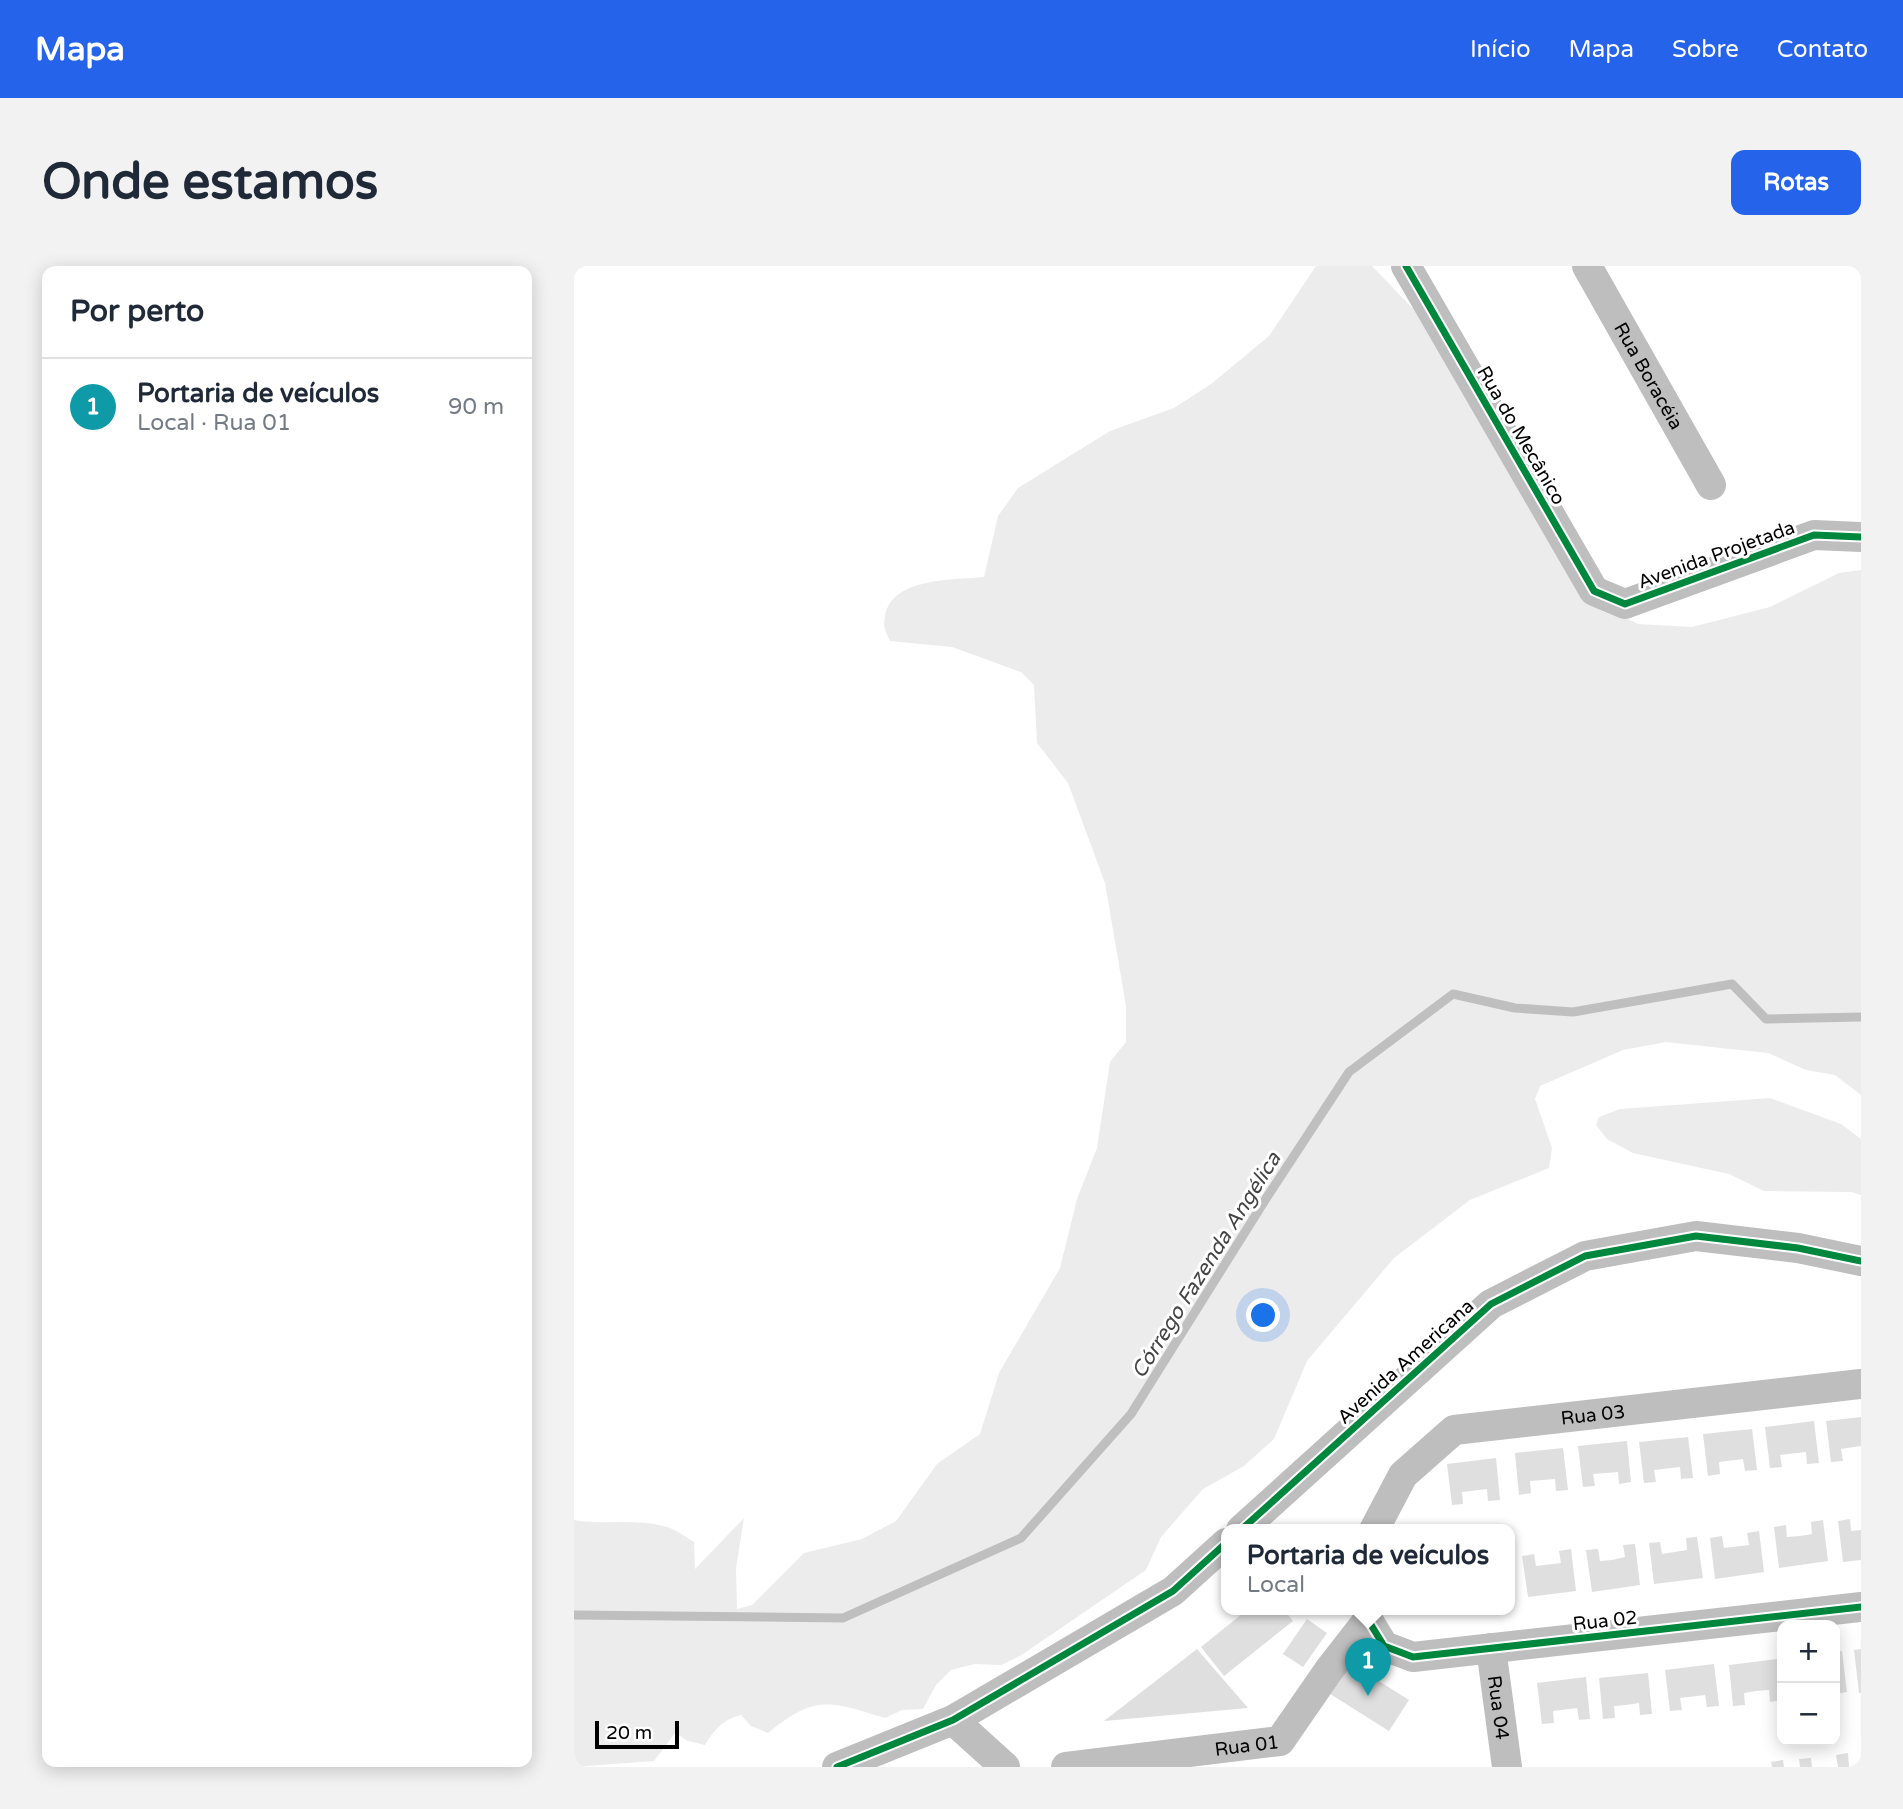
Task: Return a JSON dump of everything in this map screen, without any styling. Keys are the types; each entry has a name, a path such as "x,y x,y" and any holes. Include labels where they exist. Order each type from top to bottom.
{"street":[{"name":"Rua do Mecânico","path":"1406,266 1594,591 1625,604"},
{"name":"Rua Boracéia","path":"1587,266 1711,485"},
{"name":"Avenida Projetada","path":"1625,604 1814,535 1861,537"},
{"name":"Avenida Americana","path":"1248,1524 1491,1304 1585,1256 1696,1236 1798,1248 1861,1261"},
{"name":"Rua 03","path":"1377,1524 1404,1475 1454,1430 1861,1384"},
{"path":"837,1767 953,1720 1173,1591 1221,1548"},
{"name":"Rua 02","path":"1367,1615 1384,1646 1413,1657 1861,1607"},
{"name":"Rua 01","path":"1066,1767 1280,1741 1367,1615"},
{"name":"Rua 04","path":"1491,1648 1507,1767"},
{"path":"953,1720 1005,1767"}],"shaded area":[{"path":"1316,266 1372,266 1466,364 1597,603 1638,624 1692,627 1770,607 1839,573 1861,570 1861,1095 1835,1075 1806,1070 1768,1053 1666,1042 1623,1050 1540,1086 1535,1099 1552,1148 1549,1168 1470,1200 1394,1258 1307,1361 1274,1439 1244,1466 1203,1489 1161,1537 1146,1570 1020,1656 1001,1665 975,1664 951,1670 936,1685 923,1709 902,1710 885,1718 836,1705 811,1707 784,1720 768,1733 751,1726 741,1715 720,1726 705,1745 688,1741 675,1733 654,1761 574,1767 574,1520 646,1523 670,1528 694,1542 695,1569 744,1518 736,1568 737,1609 752,1605 804,1553 862,1539 896,1521 937,1464 980,1434 999,1373 1060,1268 1077,1199 1097,1148 1110,1062 1126,1042 1126,1006 1105,883 1068,783 1037,743 1034,685 1021,672 952,647 890,641 884,623 890,603 911,587 941,580 984,577 998,516 1018,488 1110,431 1174,408 1211,384 1269,336"},
{"path":"1770,1098 1841,1124 1861,1139 1861,1195 1851,1192 1764,1191 1729,1174 1633,1153 1607,1139 1596,1125 1599,1117 1620,1109"}],"building":[{"path":"1861,1417 1861,1446 1841,1449 1843,1461 1831,1462 1826,1421"},
{"path":"1814,1421 1819,1463 1807,1464 1806,1452 1780,1455 1782,1467 1770,1468 1765,1427"},
{"path":"1752,1429 1757,1470 1745,1471 1743,1459 1719,1462 1720,1474 1708,1476 1703,1434"},
{"path":"1688,1437 1693,1478 1681,1479 1680,1467 1654,1470 1656,1482 1644,1483 1639,1442"},
{"path":"1627,1441 1631,1482 1619,1484 1618,1472 1593,1474 1595,1486 1583,1487 1578,1446"},
{"path":"1563,1448 1568,1490 1556,1491 1555,1479 1530,1481 1531,1493 1519,1495 1515,1453"},
{"path":"1496,1458 1500,1500 1488,1501 1487,1489 1462,1492 1463,1504 1452,1505 1447,1464"},
{"path":"1850,1519 1851,1531 1861,1530 1861,1560 1843,1562 1838,1521"},
{"path":"1823,1520 1828,1561 1779,1568 1774,1527 1786,1525 1787,1537 1800,1536 1812,1534 1811,1522"},
{"path":"1759,1531 1764,1572 1715,1579 1710,1538 1722,1536 1724,1548 1749,1545 1747,1533"},
{"path":"1697,1537 1703,1578 1654,1584 1649,1543 1660,1542 1662,1554 1687,1550 1686,1538"},
{"path":"1635,1544 1640,1585 1592,1592 1586,1550 1598,1549 1600,1561 1612,1560 1625,1557 1623,1545"},
{"path":"1571,1549 1576,1591 1528,1597 1522,1556 1534,1554 1536,1566 1561,1563 1559,1551"},
{"path":"1241,1615 1288,1615 1293,1621 1224,1676 1201,1647"},
{"path":"1307,1619 1327,1633 1303,1667 1283,1654"},
{"path":"1197,1649 1248,1708 1104,1721"},
{"path":"1861,1649 1861,1693 1859,1693 1854,1650"},
{"path":"1840,1651 1847,1692 1840,1693 1840,1683"},
{"path":"1777,1659 1777,1701 1770,1702 1769,1690 1756,1691 1744,1693 1745,1705 1733,1706 1729,1665"},
{"path":"1347,1661 1409,1700 1389,1731 1327,1692"},
{"path":"1714,1664 1719,1706 1707,1707 1705,1695 1680,1698 1682,1710 1670,1711 1665,1670"},
{"path":"1648,1673 1652,1714 1640,1715 1639,1703 1614,1706 1615,1718 1603,1719 1599,1678"},
{"path":"1586,1677 1590,1719 1579,1720 1577,1708 1553,1711 1554,1723 1542,1724 1537,1683"},
{"path":"1848,1753 1849,1767 1838,1767 1836,1755"},
{"path":"1811,1758 1812,1767 1800,1767 1799,1759"},
{"path":"1783,1760 1784,1767 1772,1767 1771,1762"}],"waterway":[{"name":"Córrego Fazenda Angélica","path":"574,1615 843,1618 1021,1538 1131,1414 1349,1072 1453,994 1515,1008 1573,1012 1732,984 1766,1019 1861,1017"}],"cycle path":[{"path":"1406,266 1594,591 1625,604 1814,535 1861,537"},
{"path":"1248,1524 1491,1304 1585,1256 1696,1236 1798,1248 1861,1261"},
{"path":"837,1767 953,1720 1173,1591 1221,1548"},
{"path":"1368,1615 1384,1646 1413,1657 1861,1607"}],"place":[{"name":"Portaria de veículos","path":"1368,1696"}]}
